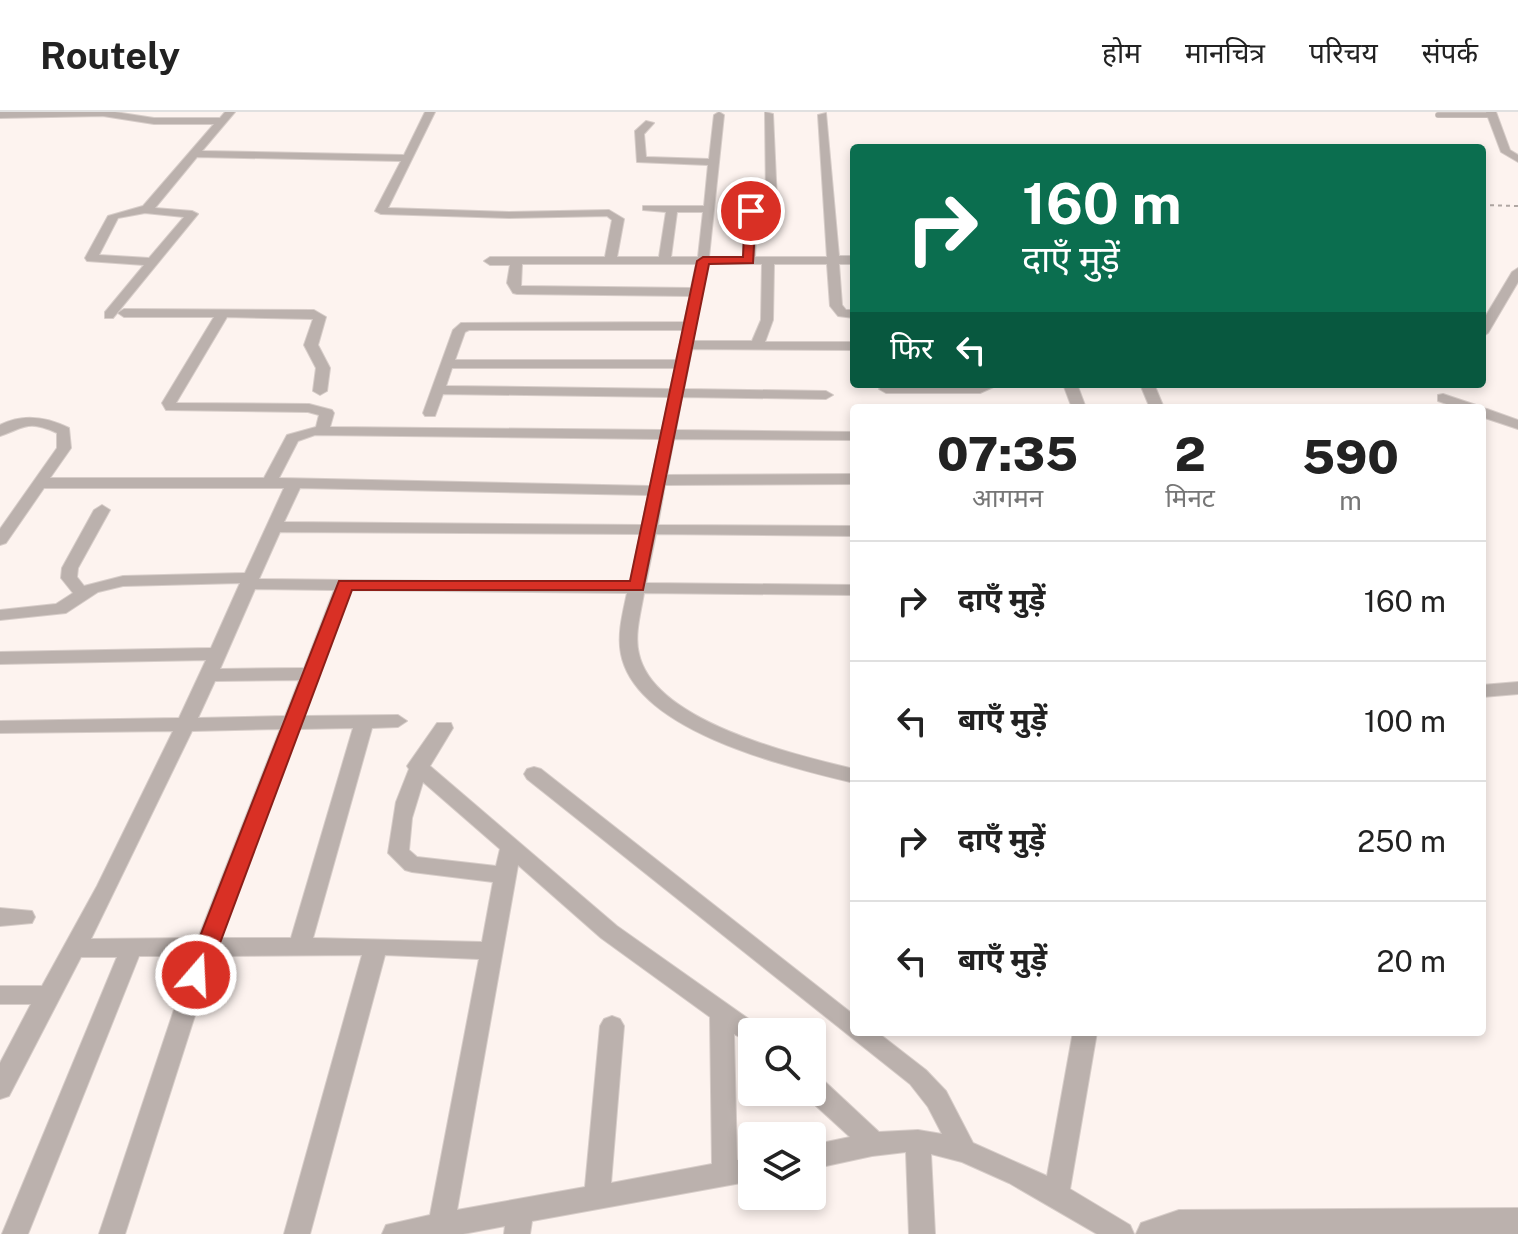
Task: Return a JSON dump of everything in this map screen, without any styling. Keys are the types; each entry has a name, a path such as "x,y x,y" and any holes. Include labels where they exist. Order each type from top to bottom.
{"street":[{"path":"430,112 381,211 509,215 609,213 618,219 610,261"},
{"path":"0,115 103,113 154,121 227,116"},
{"path":"1492,113 1506,152 1518,159"},
{"path":"749,260 751,211 772,202 768,114"},
{"path":"719,115 703,261 630,622 630,657 644,682 678,714 772,755 850,775"},
{"path":"823,115 836,306 842,313 850,314"},
{"path":"147,209 227,116"},
{"path":"649,123 639,133 641,160 715,162"},
{"path":"197,154 407,158"},
{"path":"647,208 709,209"},
{"path":"664,261 672,208"},
{"path":"109,315 192,214 147,209 114,216 91,258 152,262"},
{"path":"757,345 767,320 768,260"},
{"path":"490,261 850,260"},
{"path":"517,261 513,283 517,290 696,292"},
{"path":"1486,323 1518,272"},
{"path":"124,313 304,313 320,317 311,345 323,368 320,391"},
{"path":"223,313 169,403 171,407 319,409 327,413 322,431"},
{"path":"430,413 459,330 466,326 690,326"},
{"path":"685,345 850,346"},
{"path":"448,364 682,364"},
{"path":"886,389 983,388"},
{"path":"439,390 826,395"},
{"path":"1486,413 1518,425"},
{"path":"0,432 21,422 50,423 64,431 64,448 1,536"},
{"path":"269,483 292,438 302,433 322,431 850,436"},
{"path":"40,483 657,485 850,479"},
{"path":"0,1088 188,724 215,654 294,483"},
{"path":"83,595 69,578 70,568 102,510"},
{"path":"274,527 850,531"},
{"path":"0,615 60,609 102,584 123,581 850,590"},
{"path":"112,1234 206,947 345,584"},
{"path":"0,658 215,654"},
{"path":"207,675 310,674"},
{"path":"1486,691 1518,688"},
{"path":"0,727 398,721"},
{"path":"300,946 364,723"},
{"path":"444,728 417,766 398,832 398,853 403,860 506,875"},
{"path":"417,766 609,932 738,1025"},
{"path":"534,774 850,1025"},
{"path":"441,1226 510,849"},
{"path":"0,917 24,917"},
{"path":"75,948 376,946 492,951"},
{"path":"297,1234 376,946"},
{"path":"15,1234 132,947"},
{"path":"0,995 50,995"},
{"path":"722,1014 725,1174"},
{"path":"597,1198 612,1026"},
{"path":"864,1036 918,1077 937,1099 963,1149"},
{"path":"1056,1196 1084,1036"},
{"path":"826,1099 876,1145"},
{"path":"918,1141 922,1234"},
{"path":"826,1154 918,1141 963,1149 1056,1196 1121,1234"},
{"path":"395,1234 441,1226 519,1223 597,1198 738,1172"},
{"path":"1152,1234 1179,1225 1201,1229 1518,1223"}],"lane":[{"path":"1438,115 1492,113"}],"path":[{"path":"1486,205 1518,206"}],"route":[{"path":"196,975 345,584 637,586 703,261 749,260 751,211"}]}
